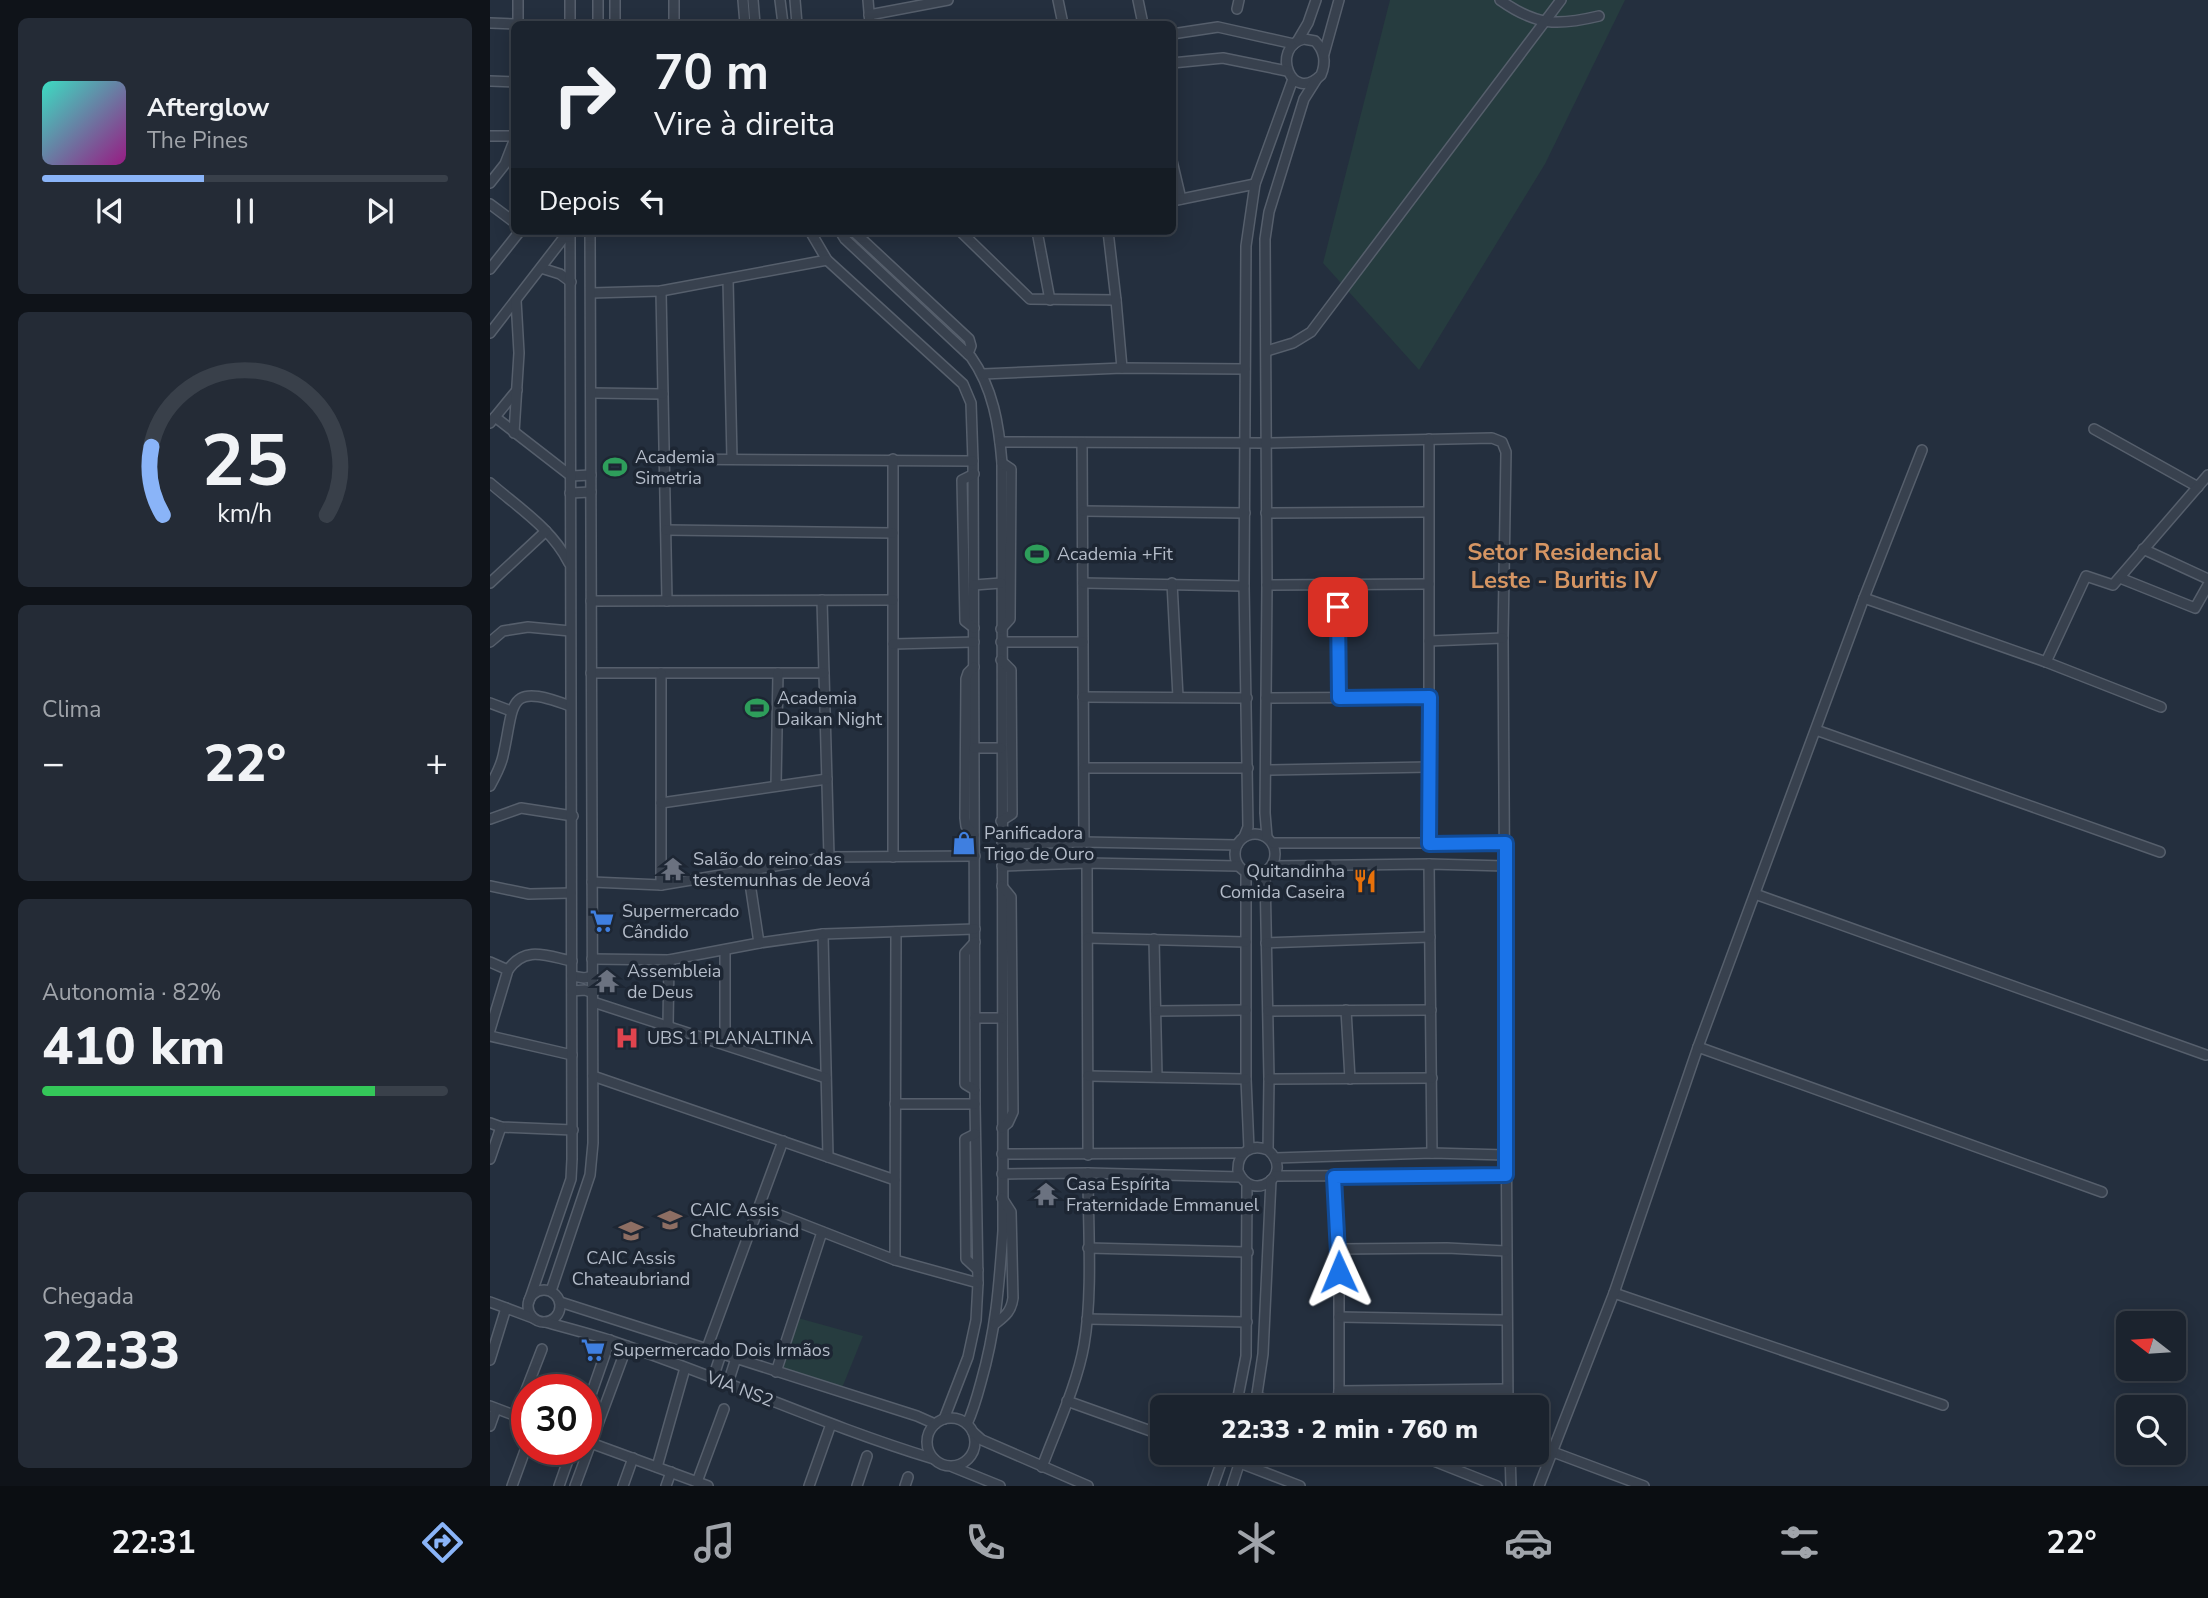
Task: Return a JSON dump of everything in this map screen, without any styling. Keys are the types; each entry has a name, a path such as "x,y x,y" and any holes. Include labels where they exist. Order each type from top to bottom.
{"street":[{"path":"518,21 519,0"},
{"path":"570,0 570,21"},
{"path":"598,0 598,21"},
{"path":"615,0 615,21"},
{"path":"674,0 674,21"},
{"path":"743,0 745,21"},
{"path":"753,0 755,21"},
{"path":"780,0 783,21"},
{"path":"795,0 797,21"},
{"path":"868,0 870,20 948,0"},
{"path":"1058,0 1062,21"},
{"path":"1138,0 1142,21"},
{"path":"1238,1395 1246,1356 1248,1252 1244,1180 1238,1165 1246,1151 1246,942 1242,869 1235,855 1237,845 1248,827 1244,586 1246,246 1255,184 1290,75 1289,51 1308,23 1317,0"},
{"path":"1268,1150 1266,943 1269,869 1276,854 1270,840 1265,813 1265,239 1269,212 1304,99 1323,70 1324,54 1339,0"},
{"path":"1500,0 1514,10 1545,22 1558,24 1599,16"},
{"path":"1267,351 1293,343 1311,332 1561,0"},
{"path":"490,23 511,24"},
{"path":"1176,33 1218,27 1296,42 1310,39 1315,41 1324,54"},
{"path":"1176,63 1223,58 1290,75 1303,83 1316,80"},
{"path":"490,81 511,82"},
{"path":"490,136 511,138"},
{"path":"490,183 505,164 511,147"},
{"path":"1177,200 1255,184"},
{"path":"490,204 511,220"},
{"path":"490,269 517,235"},
{"path":"490,332 566,235"},
{"path":"533,1318 529,1313 529,1301 571,1179 573,1129 569,235"},
{"path":"551,1291 590,1174 593,1143 590,235"},
{"path":"812,235 827,260 963,384 971,403 974,461 975,1135 978,1283 976,1320 968,1357 944,1419"},
{"path":"842,235 968,354 983,374 993,403 1002,463 1000,642 1003,1231 995,1324 970,1427 975,1446 972,1454 960,1464 952,1466"},
{"path":"857,235 969,339 971,346 968,354"},
{"path":"964,235 1030,299 1116,300"},
{"path":"1038,235 1050,300"},
{"path":"1108,235 1122,368"},
{"path":"591,293 661,291 827,260"},
{"path":"541,268 560,274 571,282"},
{"path":"728,280 732,459"},
{"path":"661,291 667,601"},
{"path":"514,433 519,353 516,300"},
{"path":"983,374 1122,368 1245,369"},
{"path":"517,390 492,420 514,433 571,477 591,475"},
{"path":"592,393 663,394"},
{"path":"2094,429 2198,487"},
{"path":"1000,442 1266,443 1492,438 1502,442 1506,452 1503,638 1507,1395"},
{"path":"1429,439 1429,844"},
{"path":"1082,443 1084,842"},
{"path":"1539,1486 1614,1293 1698,1047 1864,598 1922,450"},
{"path":"664,459 974,461"},
{"path":"893,459 893,857"},
{"path":"1001,629 1010,619 1011,469 1002,463"},
{"path":"974,474 962,480 965,621 974,628"},
{"path":"2046,662 2086,576 2113,585 2208,475"},
{"path":"490,483 560,545 569,565"},
{"path":"570,494 591,492"},
{"path":"1083,511 1245,513"},
{"path":"1266,513 1429,512"},
{"path":"666,530 893,533"},
{"path":"490,583 546,531"},
{"path":"2143,549 2208,579"},
{"path":"2120,578 2195,608 2208,585"},
{"path":"974,585 1001,583"},
{"path":"1083,583 1244,586"},
{"path":"1172,583 1178,698"},
{"path":"1267,584 1429,584"},
{"path":"1338,584 1339,698"},
{"path":"1864,598 2161,706"},
{"path":"822,600 829,857"},
{"path":"591,601 893,600"},
{"path":"490,642 503,631 528,627 570,631"},
{"path":"1429,641 1503,638"},
{"path":"893,644 974,642"},
{"path":"1000,642 1083,642"},
{"path":"1001,660 1011,670 1012,814 1001,821"},
{"path":"974,667 966,679 965,818 966,826 974,835"},
{"path":"591,673 824,673"},
{"path":"661,673 661,885"},
{"path":"776,786 778,673"},
{"path":"490,786 503,760 514,702 524,697 541,695 570,706"},
{"path":"1083,697 1247,698"},
{"path":"1266,698 1430,697"},
{"path":"490,703 511,711"},
{"path":"1816,730 2160,852"},
{"path":"974,748 1001,748"},
{"path":"1267,770 1429,767"},
{"path":"1084,768 1248,768"},
{"path":"572,775 585,778 591,775"},
{"path":"662,803 827,779"},
{"path":"572,792 585,791 591,796"},
{"path":"490,819 521,808 573,816"},
{"path":"1244,837 1256,834 1270,840 1506,843"},
{"path":"1002,844 1084,842 1237,845"},
{"path":"592,882 661,885 829,857 975,856"},
{"path":"1002,866 1087,863 1242,869 1252,875 1269,869 1429,864 1506,866"},
{"path":"1087,863 1088,1155"},
{"path":"1429,864 1432,1153"},
{"path":"748,870 759,943"},
{"path":"490,886 529,894 571,892"},
{"path":"1002,886 1011,897 1013,1112 1009,1123 1002,1128"},
{"path":"1755,894 2206,1055"},
{"path":"592,959 668,960 823,934 975,929"},
{"path":"895,1260 896,932"},
{"path":"823,934 828,1157"},
{"path":"1266,943 1430,937"},
{"path":"1088,938 1246,942"},
{"path":"1154,940 1157,1077"},
{"path":"975,942 965,953 965,1084 975,1090"},
{"path":"725,950 725,1044"},
{"path":"490,1030 508,970 515,960 529,953 572,961"},
{"path":"668,960 668,1026"},
{"path":"490,962 508,970"},
{"path":"572,976 593,976"},
{"path":"572,991 585,990 593,997 668,1026 826,1078"},
{"path":"1156,1012 1246,1010"},
{"path":"1346,1010 1350,1079"},
{"path":"1268,1011 1431,1010"},
{"path":"975,1018 1002,1018"},
{"path":"490,1036 572,1055"},
{"path":"1698,1047 2102,1192"},
{"path":"593,1076 895,1180"},
{"path":"1088,1076 1246,1079"},
{"path":"1269,1079 1432,1078"},
{"path":"895,1104 975,1104"},
{"path":"490,1123 501,1127 573,1129"},
{"path":"490,1159 501,1127"},
{"path":"707,1348 783,1142"},
{"path":"1002,1154 1246,1151 1255,1147 1268,1150 1275,1158 1277,1170 1273,1178 1263,1354 1257,1395"},
{"path":"1275,1158 1432,1153 1506,1155"},
{"path":"1002,1174 1087,1173 1244,1180 1260,1186 1273,1178 1506,1175"},
{"path":"1042,1467 1084,1348 1087,1320 1087,1173"},
{"path":"1334,1177 1339,1249 1338,1395"},
{"path":"995,1324 1008,1314 1013,1298 1011,1212 1002,1198"},
{"path":"759,1207 895,1260 978,1283"},
{"path":"776,1372 822,1231"},
{"path":"1088,1248 1248,1252"},
{"path":"1339,1249 1447,1248 1506,1251"},
{"path":"490,1302 545,1322 551,1321 558,1313 560,1302 551,1291 537,1291 529,1301"},
{"path":"1614,1293 1943,1405"},
{"name":"VIA NS2","path":"560,1302 935,1424"},
{"path":"490,1360 506,1308"},
{"path":"1339,1317 1506,1320"},
{"path":"1087,1320 1247,1322"},
{"name":"VIA NS2","path":"545,1322 610,1340 831,1424 934,1459"},
{"path":"598,1374 610,1340"},
{"path":"602,1410 627,1346"},
{"path":"532,1374 542,1349"},
{"path":"713,1378 720,1354"},
{"path":"728,1383 736,1358"},
{"path":"602,1363 619,1368"},
{"path":"657,1467 685,1368"},
{"path":"1339,1391 1507,1389"},
{"path":"1403,1391 1403,1395"},
{"path":"1067,1401 1150,1431"},
{"path":"490,1426 493,1408 511,1414"},
{"path":"697,1482 724,1409"},
{"path":"1000,1486 934,1459 927,1441 935,1424 944,1419 960,1419 982,1440 1088,1486"},
{"path":"809,1486 831,1424"},
{"path":"602,1447 708,1486"},
{"path":"1553,1452 1644,1486"},
{"path":"857,1486 867,1456"},
{"path":"623,1486 633,1458"},
{"path":"512,1486 520,1465"},
{"path":"559,1486 566,1465"},
{"path":"575,1486 582,1465"},
{"path":"1213,1486 1220,1465"},
{"path":"1232,1486 1239,1465"},
{"path":"1245,1465 1300,1486"},
{"path":"1444,1465 1497,1486"},
{"path":"1510,1465 1511,1486"},
{"path":"666,1486 671,1472"}],"green space":[{"path":"1390,0 1625,0 1545,164 1419,370 1323,263"},
{"path":"798,1318 863,1336 842,1388 783,1369"}],"place":[{"name":"Academia Simetria","path":"615,467"},
{"name":"Academia +Fit","path":"1037,554"},
{"name":"Academia Daikan Night","path":"757,708"},
{"name":"Panificadora Trigo de Ouro","path":"964,843"},
{"name":"Salão do reino das testemunhas de Jeová","path":"673,869"},
{"name":"Quitandinha Comida Caseira","path":"1365,881"},
{"name":"Supermercado Cândido","path":"602,921"},
{"name":"Assembleia de Deus","path":"607,981"},
{"name":"UBS 1 PLANALTINA","path":"627,1038"},
{"name":"Casa Espírita Fraternidade Emmanuel","path":"1046,1194"},
{"name":"CAIC Assis Chateubriand","path":"670,1220"},
{"name":"CAIC Assis Chateaubriand","path":"631,1231"},
{"name":"Supermercado Dois Irmãos","path":"593,1350"}],"district":[{"name":"Setor Residencial Leste - Buritis IV","path":"1564,566"}],"route":[{"path":"1338,607 1339,698 1430,697 1429,844 1506,843 1506,1175 1334,1177 1339,1272"}]}
